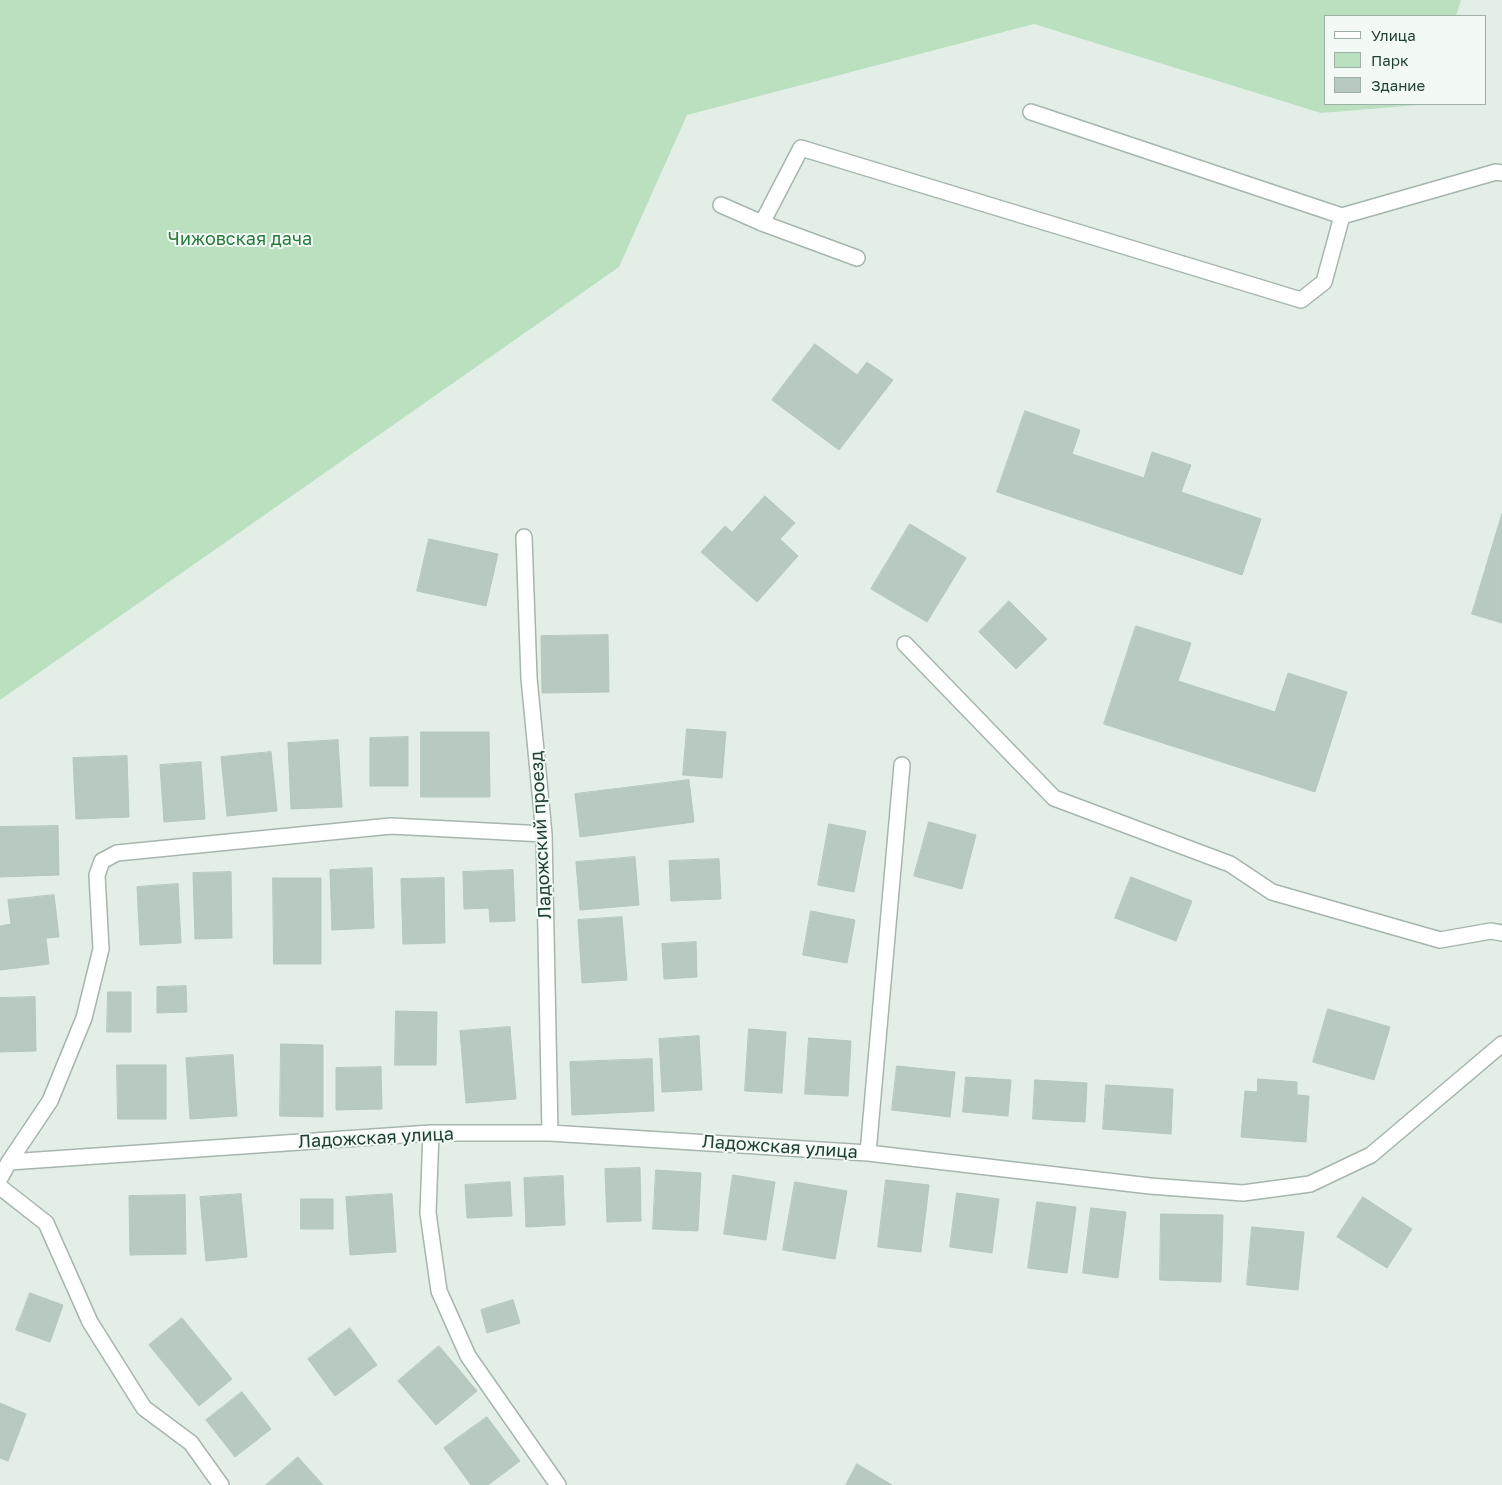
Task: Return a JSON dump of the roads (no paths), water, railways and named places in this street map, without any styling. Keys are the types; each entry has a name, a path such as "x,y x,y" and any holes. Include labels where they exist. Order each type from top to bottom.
{"street":[{"path":"1031,112 1342,216 1496,172 1502,173"},
{"path":"762,223 801,148 1301,300 1324,282 1342,216"},
{"path":"721,205 762,223 858,258"},
{"name":"Ладожский проезд","path":"524,537 529,678 544,834 550,1133"},
{"path":"904,644 1054,798 1230,864 1272,892 1440,940 1491,931 1502,933"},
{"path":"868,1153 902,765"},
{"path":"0,1178 50,1101 84,1018 101,949 97,875 102,861 116,853 391,826 544,834"},
{"name":"Ладожская улица","path":"9,1162 431,1133 550,1133 868,1153 1150,1186 1243,1193 1310,1184 1371,1155 1502,1044"},
{"path":"431,1133 428,1213 439,1291 468,1356 558,1485"},
{"path":"0,1187 46,1223 90,1322 144,1408 191,1444 221,1485"}],"park label":[{"name":"Чижовская дача","path":"240,239"}]}
